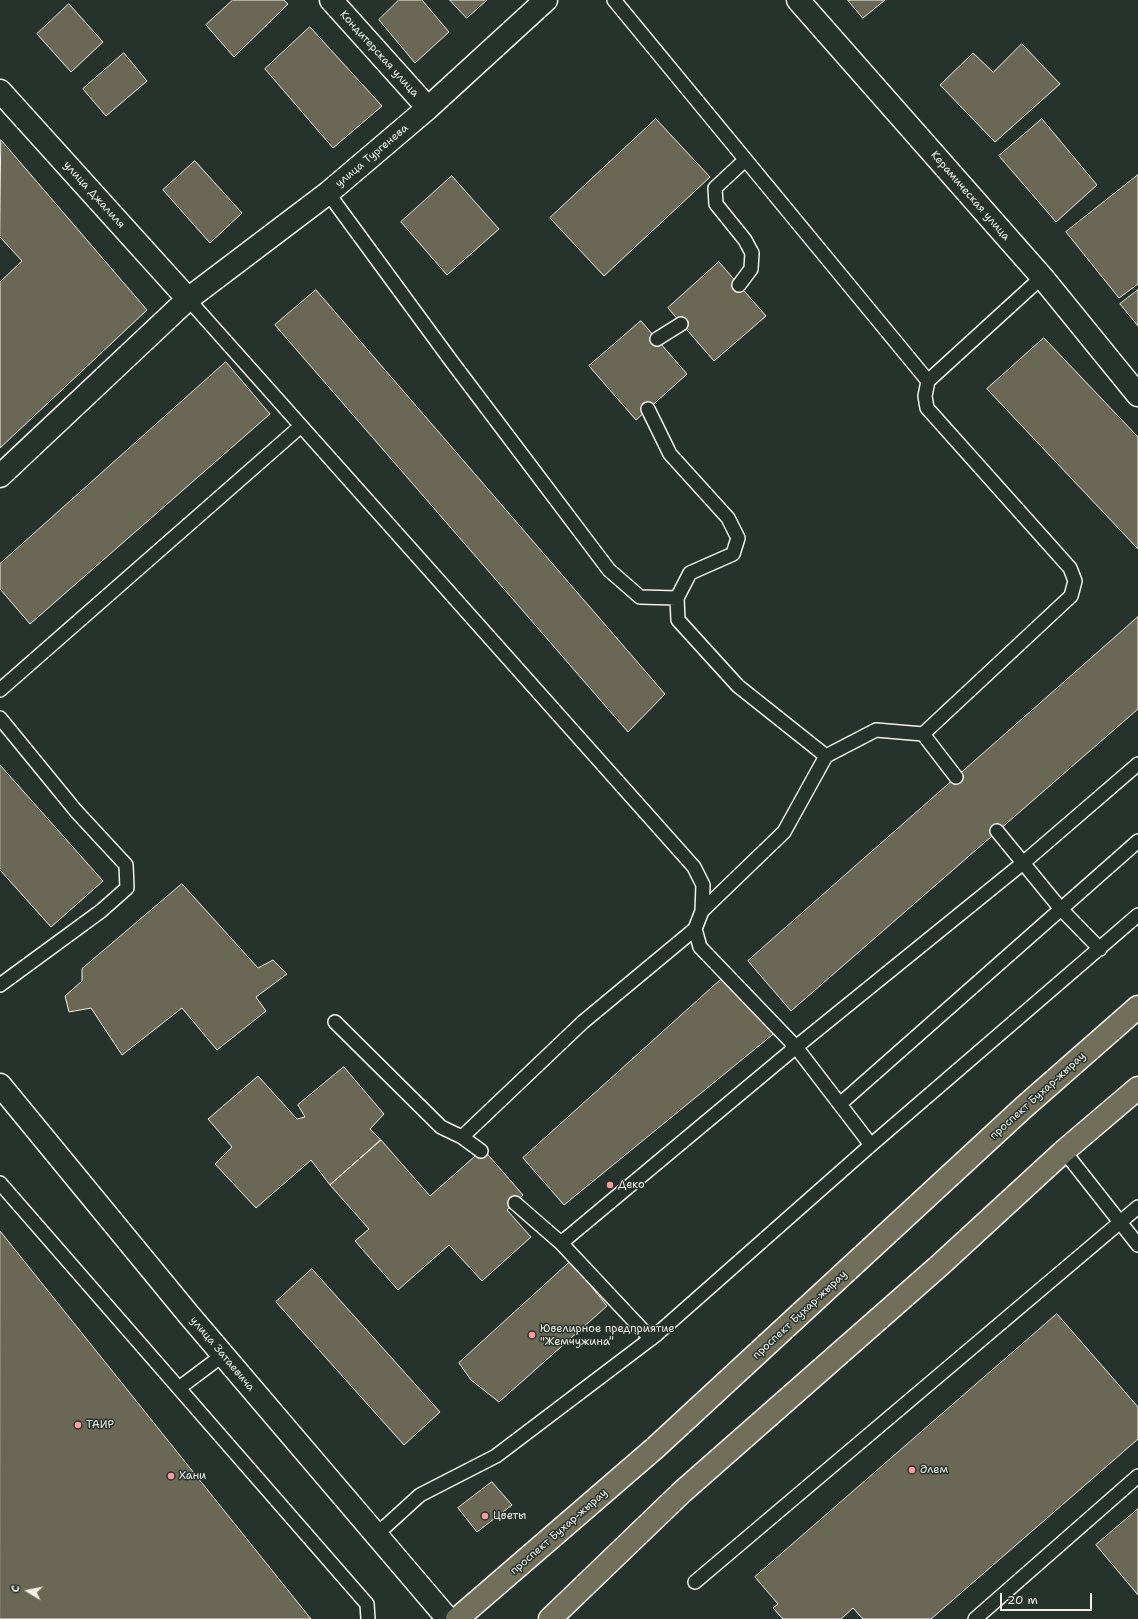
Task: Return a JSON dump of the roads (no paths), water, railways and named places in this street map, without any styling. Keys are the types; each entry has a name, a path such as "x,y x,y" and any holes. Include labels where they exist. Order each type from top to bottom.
{"main road":[{"name":"проспект Бухар-жырау","path":"457,1619 655,1448 1023,1108 1138,1006"},
{"path":"550,1619 682,1492 940,1266 1064,1151 1138,1088"}],"street":[{"name":"Кондитерская улица","path":"331,0 428,108"},
{"name":"улица Тургенева","path":"0,476 188,299 328,193 428,108 546,0"},
{"name":"Керамическая улица","path":"798,0 1042,278 1138,394"},
{"name":"улица Джалиля","path":"0,91 188,299"},
{"name":"улица Затаевича","path":"0,1085 223,1355 448,1619"}],"lane":[{"path":"614,0 744,160 928,381"},
{"path":"739,285 751,269 752,253 745,240 716,204 714,188 744,160"},
{"path":"328,193 452,362 609,570 640,597 677,598"},
{"path":"702,911 784,832 826,756 876,730 924,734 1071,596 1075,581 1070,568 927,408 925,396 928,381 1042,278"},
{"path":"188,299 694,867 703,884 702,911 695,929 583,1022 462,1137"},
{"path":"657,339 681,324"},
{"path":"648,409 670,454 728,518 738,538 733,554 690,573 677,598 678,620 738,686 826,756"},
{"path":"0,690 301,426"},
{"path":"0,718 76,811 126,865 127,888 101,912 0,985"},
{"path":"924,734 956,777"},
{"path":"561,1243 796,1047 1023,863 1138,764"},
{"path":"997,831 1060,908 1100,949"},
{"path":"840,1104 1060,908 1138,841"},
{"path":"376,1535 420,1495 496,1456 651,1339 871,1145 1138,915"},
{"path":"695,929 700,947 796,1047 871,1145"},
{"path":"335,1022 441,1127 462,1137 480,1151"},
{"path":"1064,1151 1138,1246"},
{"path":"0,1183 367,1604 368,1619"},
{"path":"515,1203 561,1243 651,1339"},
{"path":"695,1582 1138,1207"},
{"path":"179,1388 223,1355"},
{"path":"974,1619 1138,1476"}],"place":[{"name":"Деко","path":"610,1185"},
{"name":"Ювелирное предприятие \"Жемчужина\"","path":"532,1335"},
{"name":"ТАИР","path":"78,1425"},
{"name":"Әлем","path":"912,1470"},
{"name":"Хани","path":"171,1476"},
{"name":"Цветы","path":"485,1516"}]}
